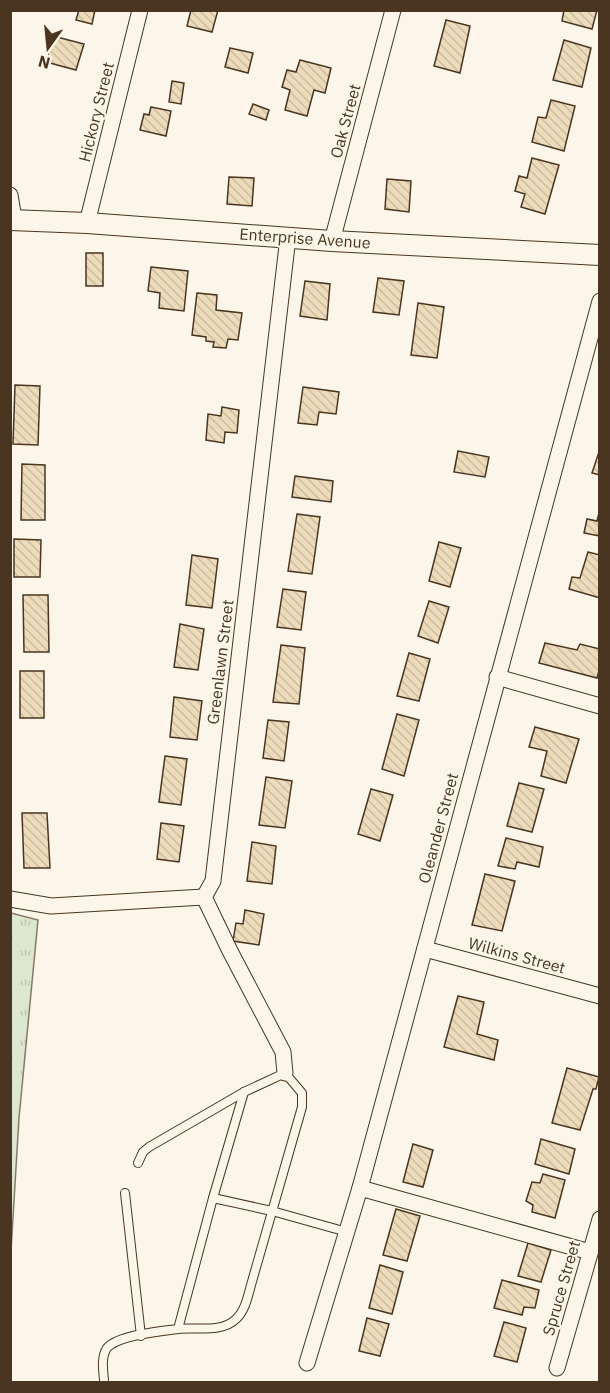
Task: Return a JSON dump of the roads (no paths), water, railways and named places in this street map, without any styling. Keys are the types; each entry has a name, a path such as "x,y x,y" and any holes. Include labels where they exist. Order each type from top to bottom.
{"street":[{"name":"Hickory Street","path":"87,223 141,10"},
{"name":"Oak Street","path":"332,241 393,10"},
{"path":"10,195 12,220"},
{"name":"Enterprise Avenue","path":"12,220 87,223 332,241 599,255"},
{"name":"Greenlawn Street","path":"204,897 213,881 288,237"},
{"name":"Oleander Street","path":"307,1363 360,1188 600,302"},
{"path":"497,678 600,706"},
{"path":"10,899 51,906 204,897 283,1052 285,1073"},
{"name":"Wilkins Street","path":"425,949 600,996"},
{"path":"360,1188 590,1252"},
{"name":"Spruce Street","path":"557,1368 600,1219"}],"lane":[{"path":"104,1380 103,1361 107,1349 120,1339 178,1329 216,1328 236,1320 244,1306 272,1211 302,1107 302,1093 285,1073 244,1092 149,1147 142,1152 138,1163"},
{"path":"178,1329 244,1092"},
{"path":"125,1192 141,1336"},
{"path":"213,1198 272,1211 347,1232"}]}
